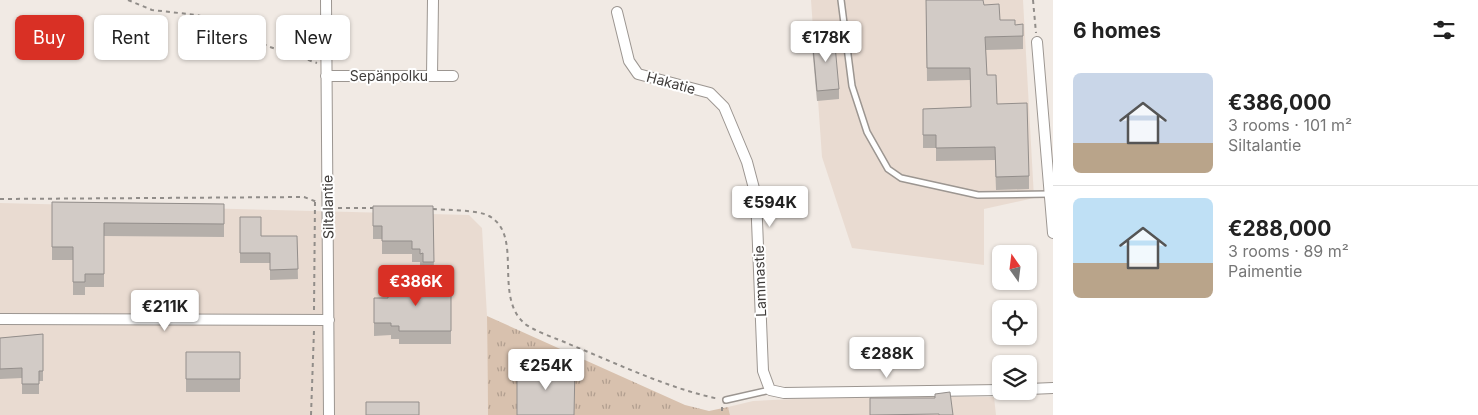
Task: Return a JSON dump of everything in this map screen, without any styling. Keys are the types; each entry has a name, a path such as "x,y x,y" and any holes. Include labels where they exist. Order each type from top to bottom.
{"street":[{"name":"Siltalantie","path":"326,0 329,415"},
{"path":"432,76 433,0"},
{"name":"Hakatie","path":"617,12 629,61 638,74 710,93"},
{"path":"1036,42 1053,233"},
{"name":"Sepänpolku","path":"326,76 453,76"},
{"name":"Lammastie","path":"710,93 724,107 747,162 756,196 763,371 770,390"},
{"path":"0,319 329,320"},
{"path":"1037,389 1053,388"},
{"path":"770,390 784,393 992,390"}],"lane":[{"path":"841,0 852,86 867,132 888,169 901,178 978,195 1049,194"},
{"path":"726,400 770,390"}],"path":[{"path":"128,0 152,10 197,15 239,27 267,46 317,63"},
{"path":"1033,0 1036,42"},
{"path":"0,199 304,197 328,206 384,208"},
{"path":"312,415 315,200"},
{"path":"432,208 488,215 503,226 507,243 507,275 513,305 524,323 613,363 694,394 726,400"}],"shaded area":[{"path":"811,0 1023,0 1034,198 984,209 984,265 852,248 822,157"},
{"path":"0,203 469,215 482,228 487,316 488,415 0,415"},
{"path":"835,397 992,397 992,400 994,400 996,415 730,415 728,407 753,401"}],"green space":[{"path":"487,316 685,405 709,411 728,407 730,415 488,415"}],"building":[{"path":"926,0 983,0 984,5 999,4 1000,20 1015,20 1015,25 1023,24 1023,36 985,37 987,75 996,75 997,104 1027,103 1029,176 996,177 995,147 936,148 936,135 923,135 923,109 971,107 970,68 927,68"},
{"path":"834,34 839,89 817,91 812,36"},
{"path":"52,202 224,204 224,224 104,223 104,274 85,274 85,282 73,282 73,247 52,247"},
{"path":"373,206 433,206 434,262 423,262 423,253 420,254 420,249 412,249 412,241 382,241 382,226 373,226"},
{"path":"240,217 261,217 261,236 297,236 298,269 270,270 270,253 240,253"},
{"path":"407,281 426,281 426,285 451,285 451,331 399,331 399,326 391,326 391,323 374,323 374,298 388,298 388,286 407,286"},
{"path":"43,334 43,371 39,371 39,384 22,384 22,368 0,369 0,338"},
{"path":"186,352 240,352 240,379 186,379"},
{"path":"517,367 575,367 574,415 517,415"},
{"path":"950,392 953,415 870,415 870,398 935,398 935,394"},
{"path":"366,402 419,402 419,415 366,415"}]}
